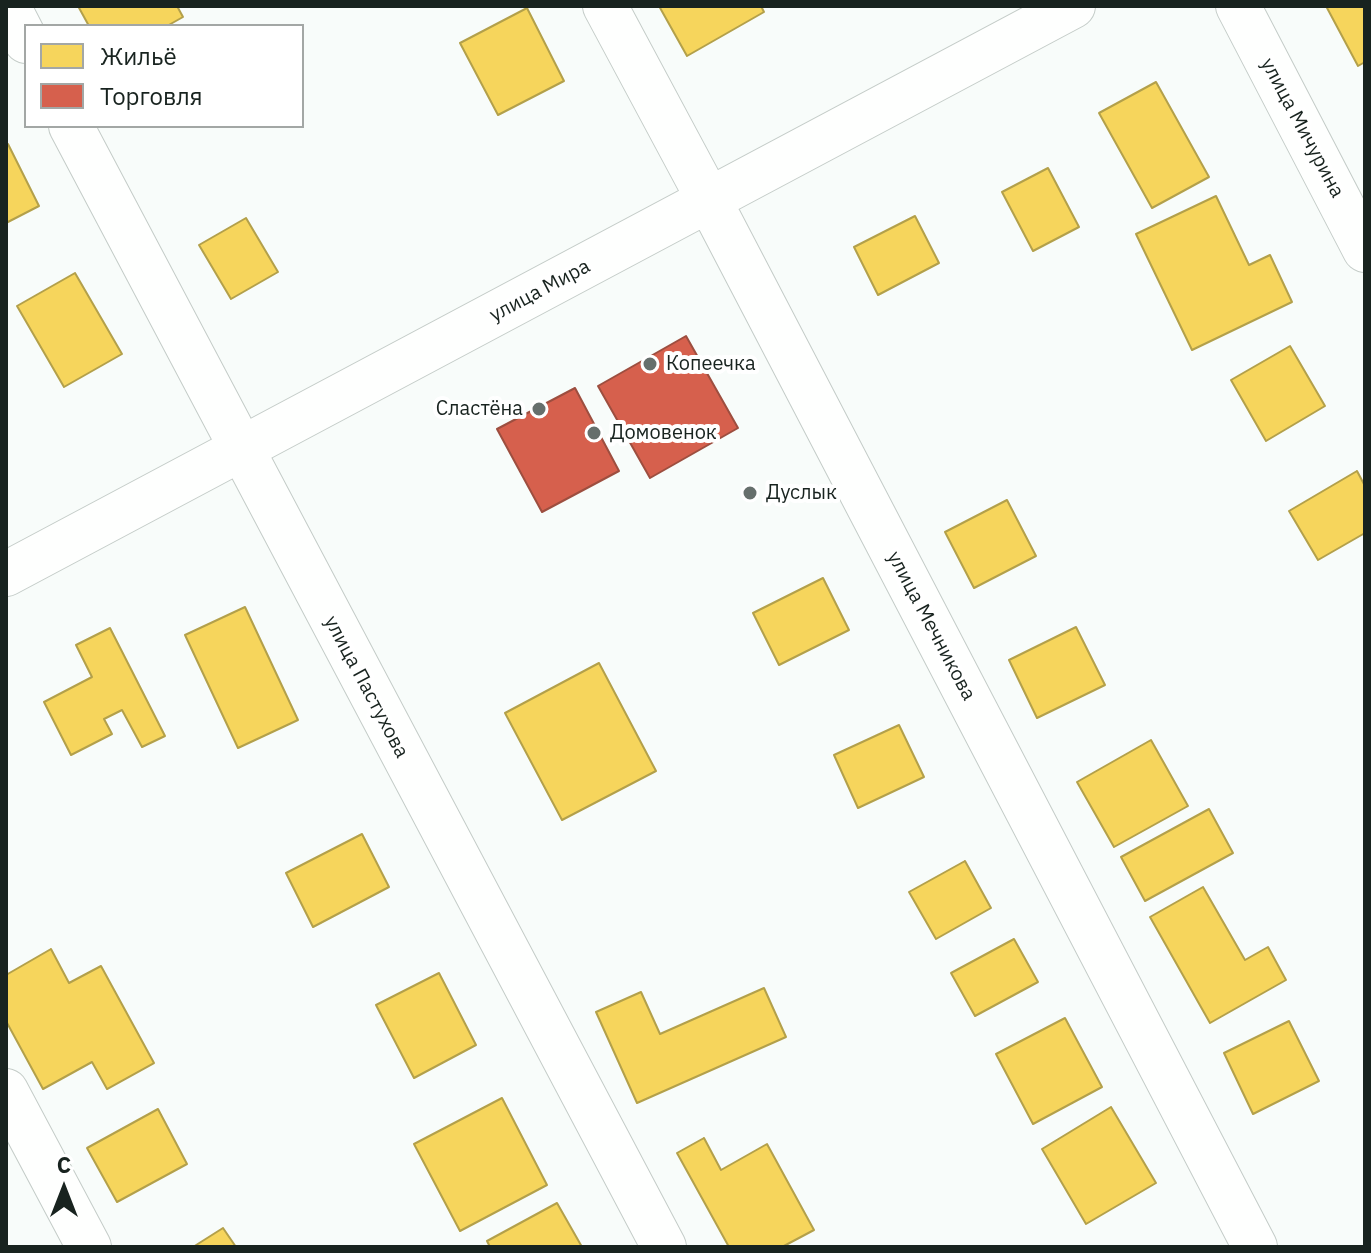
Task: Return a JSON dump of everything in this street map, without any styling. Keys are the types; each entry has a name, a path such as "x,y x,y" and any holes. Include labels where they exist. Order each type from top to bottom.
{"main road":[{"path":"8,6 24,37"},
{"name":"улица Мечникова","path":"605,6 1255,1247"},
{"name":"улица Мира","path":"6,574 710,202 1073,6"},
{"name":"улица Мичурина","path":"1238,6 1365,250"},
{"name":"улица Пастухова","path":"72,128 239,449 664,1247"},
{"path":"6,1091 89,1247"}],"building: Жильё":[{"path":"78,6 177,6 183,17 171,24 88,24"},
{"path":"659,6 761,6 764,12 687,56"},
{"path":"1326,6 1365,6 1365,62 1358,66"},
{"path":"527,8 564,81 498,115 460,43"},
{"path":"1156,82 1209,177 1152,208 1099,113"},
{"path":"6,145 39,206 6,223"},
{"path":"1048,168 1079,227 1033,251 1002,192"},
{"path":"1216,196 1249,265 1270,255 1292,302 1192,350 1136,234"},
{"path":"915,216 939,263 878,295 854,247"},
{"path":"246,218 278,272 231,299 199,245"},
{"path":"75,273 122,354 64,387 17,306"},
{"path":"1290,346 1325,406 1266,441 1231,380"},
{"path":"1357,471 1365,486 1365,533 1318,560 1289,511"},
{"path":"1007,500 1036,556 974,588 945,532"},
{"path":"823,578 849,630 779,665 753,613"},
{"path":"245,607 298,720 238,748 185,635"},
{"path":"1076,627 1105,685 1037,718 1009,660"},
{"path":"110,628 165,736 142,747 122,710 104,719 112,734 71,755 44,702 92,677 76,645"},
{"path":"599,663 656,771 562,820 505,713"},
{"path":"899,725 924,777 858,808 834,755"},
{"path":"1151,740 1188,806 1114,847 1077,782"},
{"path":"1209,809 1233,853 1145,901 1121,857"},
{"path":"362,834 389,887 313,927 286,873"},
{"path":"965,861 991,908 936,939 909,892"},
{"path":"1203,887 1245,960 1268,947 1286,980 1210,1023 1150,917"},
{"path":"1014,939 1038,982 975,1016 951,973"},
{"path":"51,949 69,983 101,966 154,1063 107,1089 92,1062 43,1089 6,1021 6,975"},
{"path":"439,973 476,1045 414,1078 376,1005"},
{"path":"764,988 786,1037 637,1103 596,1012 641,992 660,1034"},
{"path":"1065,1018 1102,1087 1033,1124 996,1054"},
{"path":"1289,1021 1319,1081 1253,1114 1224,1053"},
{"path":"502,1098 547,1185 460,1231 414,1144"},
{"path":"1111,1107 1156,1183 1086,1224 1042,1149"},
{"path":"158,1109 187,1164 117,1202 87,1148"},
{"path":"704,1138 721,1170 767,1144 814,1230 782,1247 729,1247 677,1153"},
{"path":"557,1203 582,1247 490,1247 487,1241"},
{"path":"223,1228 236,1247 193,1247"}],"building: Торговля":[{"path":"686,336 738,428 650,478 598,386"},
{"path":"575,388 619,471 542,512 497,429"}],"place":[{"name":"Копеечка","path":"650,364"},
{"name":"Сластёна","path":"539,409"},
{"name":"Домовенок","path":"594,433"},
{"name":"Дуслык","path":"750,493"}]}
